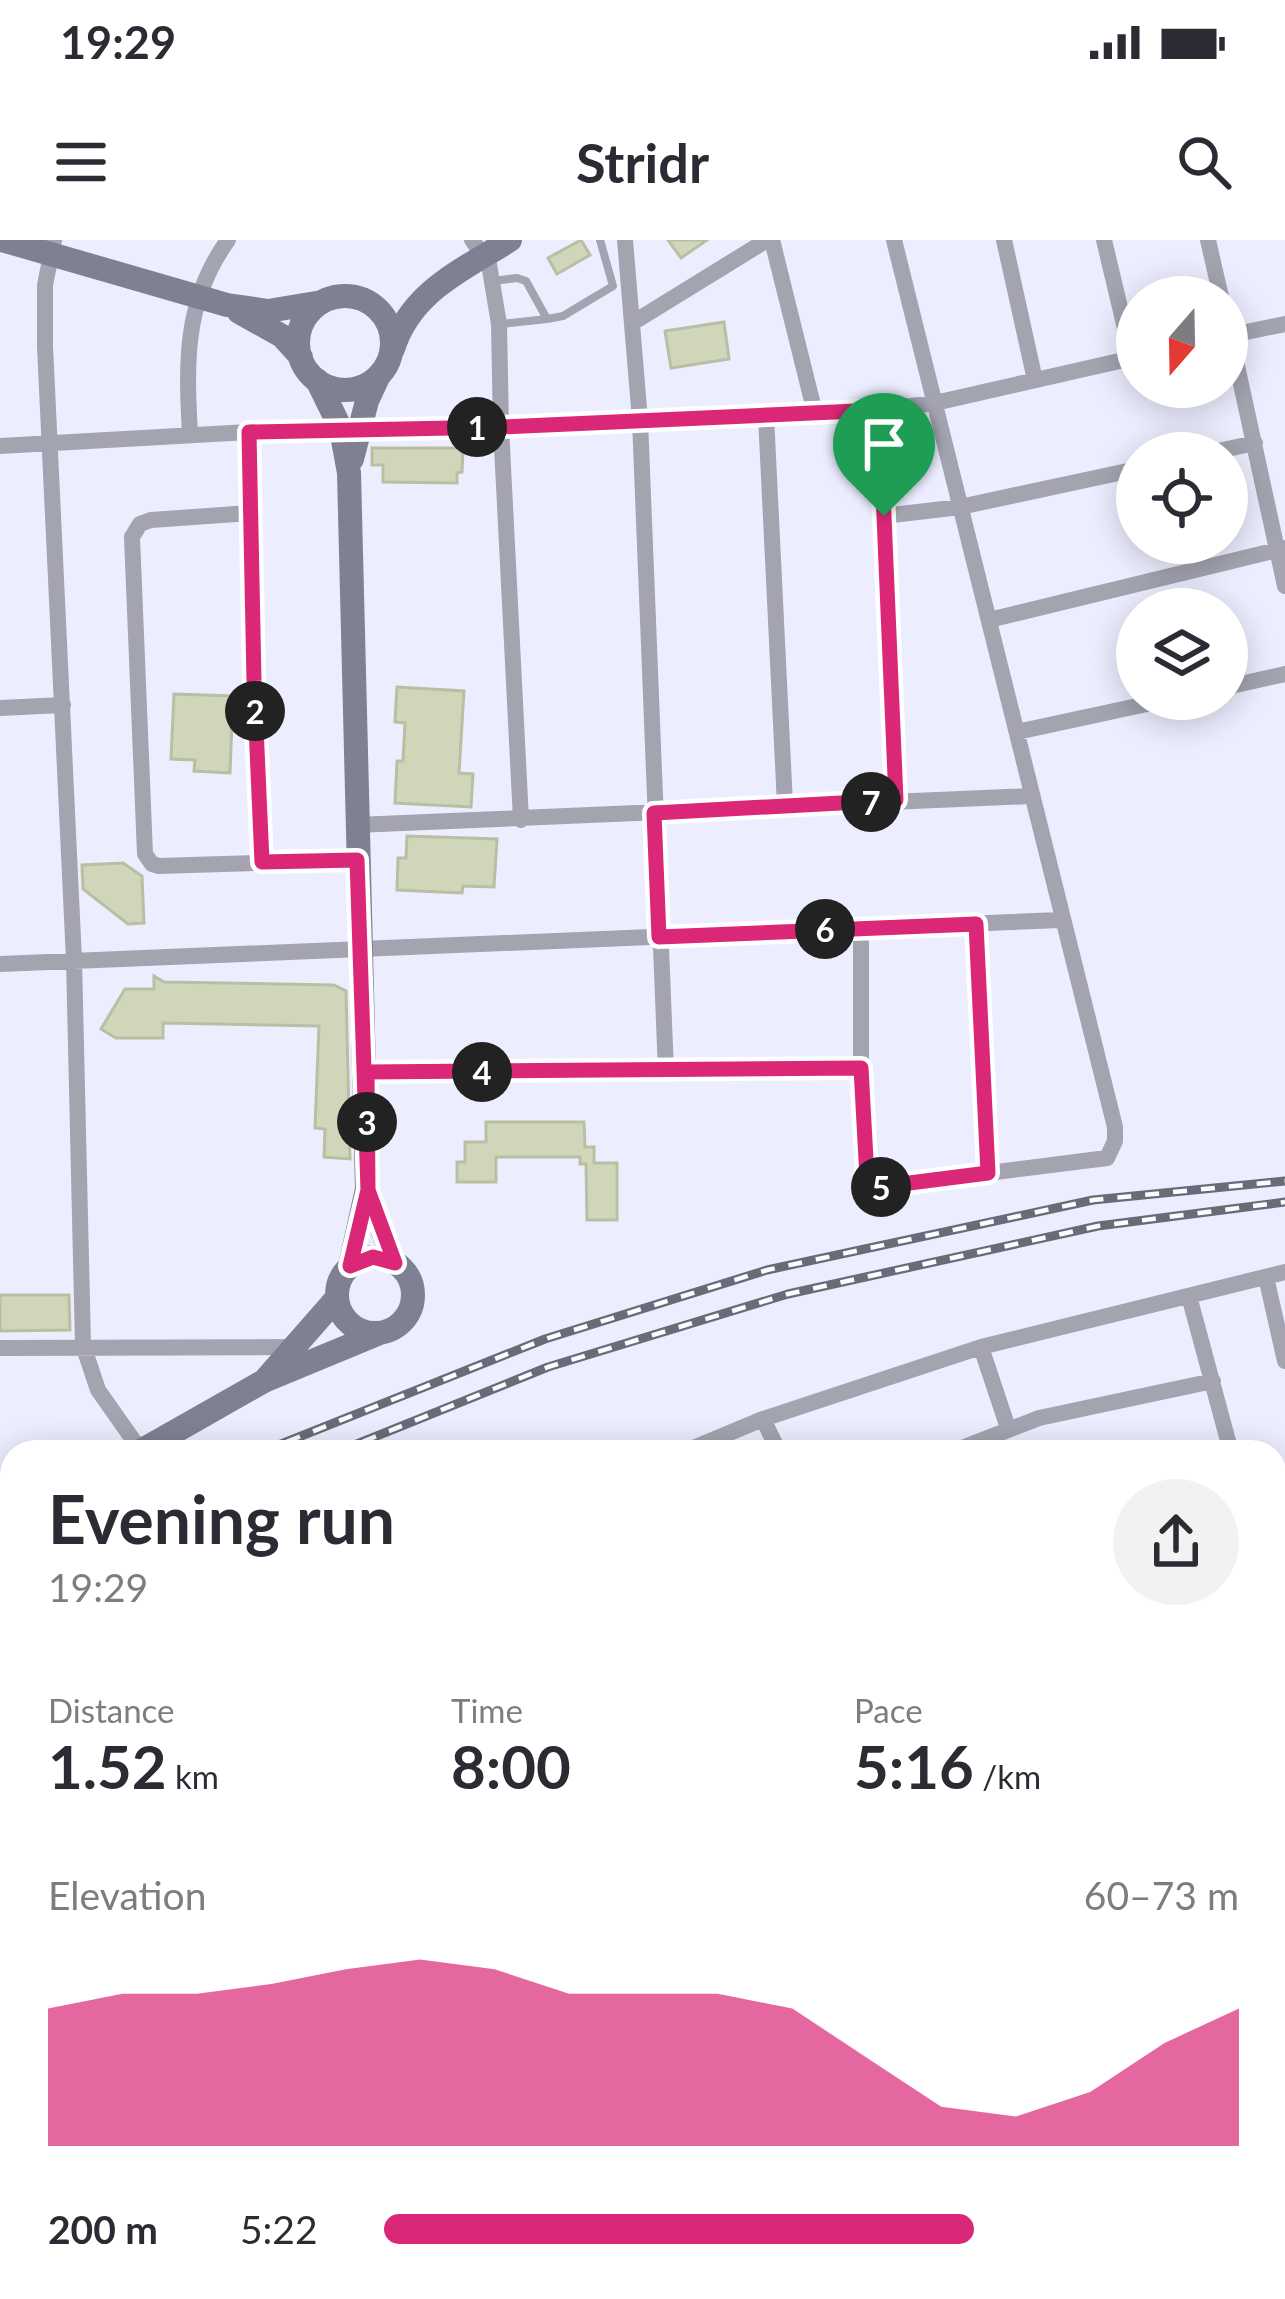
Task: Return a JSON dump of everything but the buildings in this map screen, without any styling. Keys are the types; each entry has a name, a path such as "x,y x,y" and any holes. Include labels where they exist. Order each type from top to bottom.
{"street":[{"path":"2,240 51,247 196,297 268,311 337,296 390,299 426,292"},
{"path":"190,434 186,359 196,297 228,240"},
{"path":"264,1381 337,1298 340,1278 350,1266 368,1190 350,429 403,322 426,292 479,248 511,240"},
{"path":"625,240 622,277 634,322 640,420 666,1072"},
{"path":"634,322 770,240 815,413"},
{"path":"860,928 861,1068 871,1184 878,1187 1099,1162 1112,1150 1115,1127 894,240"},
{"path":"1004,240 1035,380"},
{"path":"1105,240 1116,284"},
{"path":"1208,240 1216,276"},
{"path":"51,247 44,319 74,961 83,1345 98,1390 132,1440"},
{"path":"479,248 493,281 499,324 521,820"},
{"path":"317,380 346,389 367,384 385,364 392,338 386,319 376,307 357,298"},
{"path":"301,357 302,326 322,302"},
{"path":"226,305 282,337 350,429"},
{"path":"1248,328 1285,324"},
{"path":"0,446 190,434 501,427 879,410 935,403 1116,361"},
{"path":"1247,408 1281,549 1285,586"},
{"path":"879,410 896,800"},
{"path":"766,416 785,805"},
{"path":"249,432 262,862"},
{"path":"1248,445 1255,443"},
{"path":"884,516 960,507 1116,474"},
{"path":"250,513 144,522 131,545 147,860 168,866 357,860"},
{"path":"989,620 1281,549"},
{"path":"1248,682 1285,674"},
{"path":"0,708 62,705"},
{"path":"1017,732 1116,711"},
{"path":"356,825 1031,796"},
{"path":"0,964 1060,920"},
{"path":"976,924 988,1173"},
{"path":"367,1072 861,1068"},
{"path":"159,1440 264,1381 402,1322 412,1304 411,1282 395,1263 368,1190"},
{"path":"350,1266 373,1257 395,1263"},
{"path":"713,1440 981,1347 1285,1271"},
{"path":"1266,1277 1285,1361"},
{"path":"1189,1296 1228,1440"},
{"path":"337,1298 348,1322 363,1331 380,1333"},
{"path":"0,1348 294,1347"},
{"path":"981,1347 1008,1429"},
{"path":"981,1440 1079,1407 1213,1381"},
{"path":"763,1419 773,1440"}],"lane":[{"path":"499,324 563,316 609,292 622,277 600,240"},
{"path":"493,281 526,281 547,320"}],"railway":[{"path":"291,1440 545,1339 767,1270 1093,1200 1285,1181"},
{"path":"367,1440 548,1367 788,1294 1098,1226 1285,1202"}],"route":[{"path":"884,516 879,410 501,427 249,432 262,862 357,860 368,1190 350,1266 373,1257 395,1263 368,1190 367,1072 861,1068 871,1184 878,1187 988,1173 976,924 659,937 654,813 896,800 884,516"}]}
